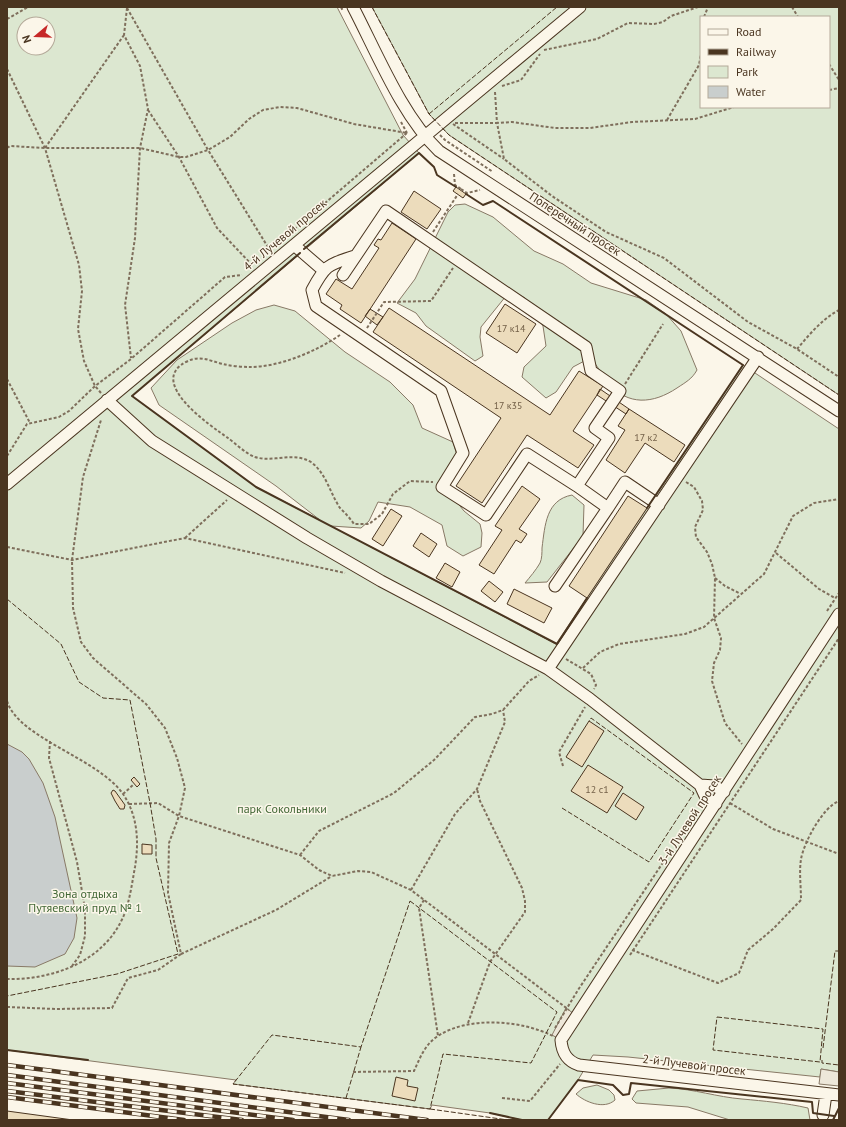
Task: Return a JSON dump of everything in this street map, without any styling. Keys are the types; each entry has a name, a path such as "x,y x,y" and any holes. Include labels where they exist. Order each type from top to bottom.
{"street":[{"name":"Поперечный просек","path":"353,7 409,114 424,136 439,151 839,411"},
{"name":"4-й Лучевой просек","path":"7,484 580,7"},
{"path":"343,274 386,211 586,347 591,371 620,391 595,428 609,438 576,486"},
{"path":"294,245 323,270"},
{"path":"356,256 330,264 323,270 312,290 316,306 441,391 463,453 442,487 486,515 527,454 608,508"},
{"path":"548,669 758,358"},
{"path":"107,400 152,441 306,538 375,577 548,669 590,699 700,784 706,798 720,798"},
{"path":"555,586 625,482 659,505"},
{"name":"3-й Лучевой просек","path":"561,1040 577,1016 629,948 720,798 839,614"},
{"path":"561,1040 562,1049 566,1057"},
{"name":"2-й Лучевой просек","path":"566,1057 571,1062 579,1065 839,1095"},
{"path":"822,1115 826,1094"}],"path":[{"path":"7,19 28,7"},
{"path":"45,148 124,36 126,7"},
{"path":"126,7 208,150 268,247 270,250 276,245"},
{"path":"544,50 597,39 628,23 654,24 663,22 671,16 698,7"},
{"path":"792,7 797,16"},
{"path":"124,36 140,66 148,109 140,148 135,238 125,305 131,359"},
{"path":"667,120 699,65 700,60"},
{"path":"830,66 839,80"},
{"path":"7,69 45,148 79,265 82,291 78,329 84,361 95,386 107,400 83,477 72,560 73,608 81,642 94,658 146,704 165,728 177,758 185,788 180,816 169,843 168,892 181,954"},
{"path":"495,88 497,123 504,159"},
{"path":"7,148 10,146 45,148 140,148 179,157 195,155 208,150 230,137 249,119 263,110 280,107 297,108 354,124 407,133 282,240"},
{"path":"731,108 695,119 667,120 590,128 555,128 512,122 452,123 504,159 552,196 606,232 664,258 748,322 797,349 839,377"},
{"path":"148,109 179,157 217,228 253,266"},
{"path":"434,128 445,140 493,172"},
{"path":"454,174 456,185 461,190 467,193 480,190"},
{"path":"428,240 458,194"},
{"path":"361,336 384,302 431,301 458,260"},
{"path":"7,456 24,427 30,423 59,417 69,411 95,386 131,359 225,277 242,275"},
{"path":"797,349 832,314 839,310"},
{"path":"620,391 663,324"},
{"path":"350,328 324,346 283,362 250,367 222,364 206,358 187,361 175,374 174,385 182,400 196,414 254,457 301,457 312,463 322,473 340,507 354,524 369,524 382,514 393,494 410,481 434,482 442,487"},
{"path":"7,379 30,423"},
{"path":"678,477 694,487 702,500 703,510 694,527 696,537 707,552 712,564 715,578 714,618 721,638 720,650 714,663 712,681 725,722 742,744"},
{"path":"185,538 235,493"},
{"path":"583,668 600,652 619,644 685,634 704,627 740,593 764,574 776,553 793,516 814,504 839,499"},
{"path":"7,547 72,560 185,538 351,574"},
{"path":"776,553 819,589 835,598"},
{"path":"715,578 725,586 740,593"},
{"path":"629,957 629,948 730,804 839,638"},
{"path":"558,655 583,668 591,674 596,685 590,699 559,752 564,766"},
{"path":"300,855 319,831 394,793 434,760 475,717 484,714 492,714 503,710 529,681 548,669"},
{"path":"7,701 9,709 22,723 109,778 123,794 129,804 136,828 137,854 125,913 116,930 106,942 95,952 71,968 37,978 7,979"},
{"path":"411,890 455,814 477,789 505,722 503,710"},
{"path":"50,741 49,758 77,862 85,909 85,936 80,955 71,968"},
{"path":"123,794 133,785"},
{"path":"468,1023 490,962 525,912 525,901 522,888 480,801 477,789"},
{"path":"720,798 773,829 839,854"},
{"path":"629,948 718,983 739,973 748,950 773,929 801,900 801,858 818,820 834,803 839,801"},
{"path":"129,804 158,803 180,816 300,855 319,870 332,876"},
{"path":"7,1007 56,1009 112,1008 128,978 158,970 181,954 276,910 332,876 358,871 371,872 411,890 577,1016"},
{"path":"424,900 419,908 438,1036"},
{"path":"353,1072 414,1071 424,1049 438,1036 468,1023 515,1024 547,1033 561,1040"},
{"path":"502,1098 530,1101 566,1057"}],"green space":[{"name":"парк Сокольники","path":"7,7 337,7 403,135 419,153 132,396 256,487 320,520 276,486 159,405 151,388 177,360 232,323 256,310 274,305 295,311 345,352 390,382 413,405 422,428 453,442 457,455 450,469 442,476 445,487 464,511 480,524 482,533 481,547 463,556 447,546 442,525 410,507 378,502 369,521 361,528 331,526 556,644 743,365 839,429 839,1072 821,1069 820,1077 628,1057 593,1055 578,1080 548,1120 522,1120 490,1113 432,1105 430,1109 233,1084 236,1080 7,1050"},
{"path":"372,7 839,7 839,395 449,135 429,114"},
{"path":"465,204 493,217 534,251 563,264 591,283 646,300 666,314 681,331 697,370 695,373 683,384 659,397 650,400 632,399 624,396 608,383 590,358 573,367 556,392 546,398 522,377 524,367 546,346 543,326 525,298 517,294 506,296 481,327 480,337 483,356 475,361 426,326 416,313 397,303 415,279 448,212 455,205"},
{"path":"572,495 584,505 583,536 547,582 525,583 541,561 543,539 548,515 557,502"},
{"path":"597,1085 609,1090 614,1095 615,1100 611,1103 600,1105 584,1100 576,1094 583,1088"},
{"path":"669,1088 733,1098 783,1103 808,1108 810,1120 730,1120 688,1107 636,1103 632,1099 637,1091"}],"shaded area":[{"path":"566,1008 577,1016 561,1040 552,1035"},
{"path":"821,1069 839,1072 839,1086 819,1084"}],"water":[{"path":"7,744 22,752 29,759 43,783 55,817 77,918 74,938 65,954 35,967 7,966"}],"building":[{"path":"456,187 466,194 463,198 453,191"},
{"path":"414,191 441,209 427,229 401,212"},
{"path":"392,223 416,239 361,323 340,309 342,305 326,294 336,279 352,289 379,248 374,245 378,239 381,240"},
{"path":"505,304 536,324 517,353 486,333"},
{"path":"389,308 550,415 579,371 603,386 573,431 594,445 578,468 527,435 482,503 456,486 501,418 373,332"},
{"path":"370,309 383,317 377,325 365,316"},
{"path":"600,389 629,409 626,414 597,395"},
{"path":"629,409 685,445 674,462 645,443 625,473 606,460 625,430 618,426"},
{"path":"522,486 540,499 519,529 527,534 521,543 516,540 494,574 479,565 502,530 495,526"},
{"path":"628,496 647,508 587,598 569,586"},
{"path":"391,509 402,516 383,546 372,539"},
{"path":"421,533 437,544 429,557 413,546"},
{"path":"445,563 460,572 452,587 436,578"},
{"path":"489,581 503,592 495,602 481,591"},
{"path":"514,589 552,608 544,623 507,604"},
{"path":"589,721 604,731 582,767 566,757"},
{"path":"588,765 623,787 607,813 571,791"},
{"path":"134,777 140,784 137,787 131,780"},
{"path":"113,790 125,805 124,809 120,809 115,801 111,793"},
{"path":"623,793 644,807 636,820 615,806"},
{"path":"142,844 152,845 152,854 142,854"},
{"path":"396,1077 408,1080 407,1086 418,1088 415,1101 392,1096"},
{"path":"7,1111 73,1120 7,1120"}],"railway":[{"path":"7,1065 427,1120"},
{"path":"7,1075 349,1120"},
{"path":"7,1083 293,1120"},
{"path":"7,1091 242,1120"},
{"path":"7,1097 184,1120"}],"fence":[{"path":"372,7 429,114 449,135 839,395"},
{"path":"429,114 557,7"},
{"path":"7,599 61,644 79,682 103,698 130,700 156,839 156,858 178,954 117,974 7,996"},
{"path":"562,808 649,862 694,793 591,718 589,721"},
{"path":"410,901 557,1012 531,1063 443,1054 430,1109 233,1084 272,1035 361,1047 410,901"},
{"path":"823,1048 835,951 839,951"},
{"path":"717,1017 823,1029 820,1062 713,1050 717,1017"},
{"path":"346,1098 361,1047"},
{"path":"822,1060 822,1063 839,1065"},
{"path":"430,1109 508,1120"}],"wall":[{"path":"304,249 419,153 434,167 437,175 456,187"},
{"path":"466,194 483,205 493,201 743,365 647,508"},
{"path":"300,253 132,396 256,487 557,644 587,598"},
{"path":"7,1050 88,1060"},
{"path":"548,1120 578,1080 613,1085 623,1095 629,1094 631,1083 812,1102 813,1113 834,1116"},
{"path":"833,1120 839,1108"},
{"path":"490,1113 522,1120"}],"park label":[{"name":"Зона отдыха Путяевский пруд № 1","path":"85,901"}]}
